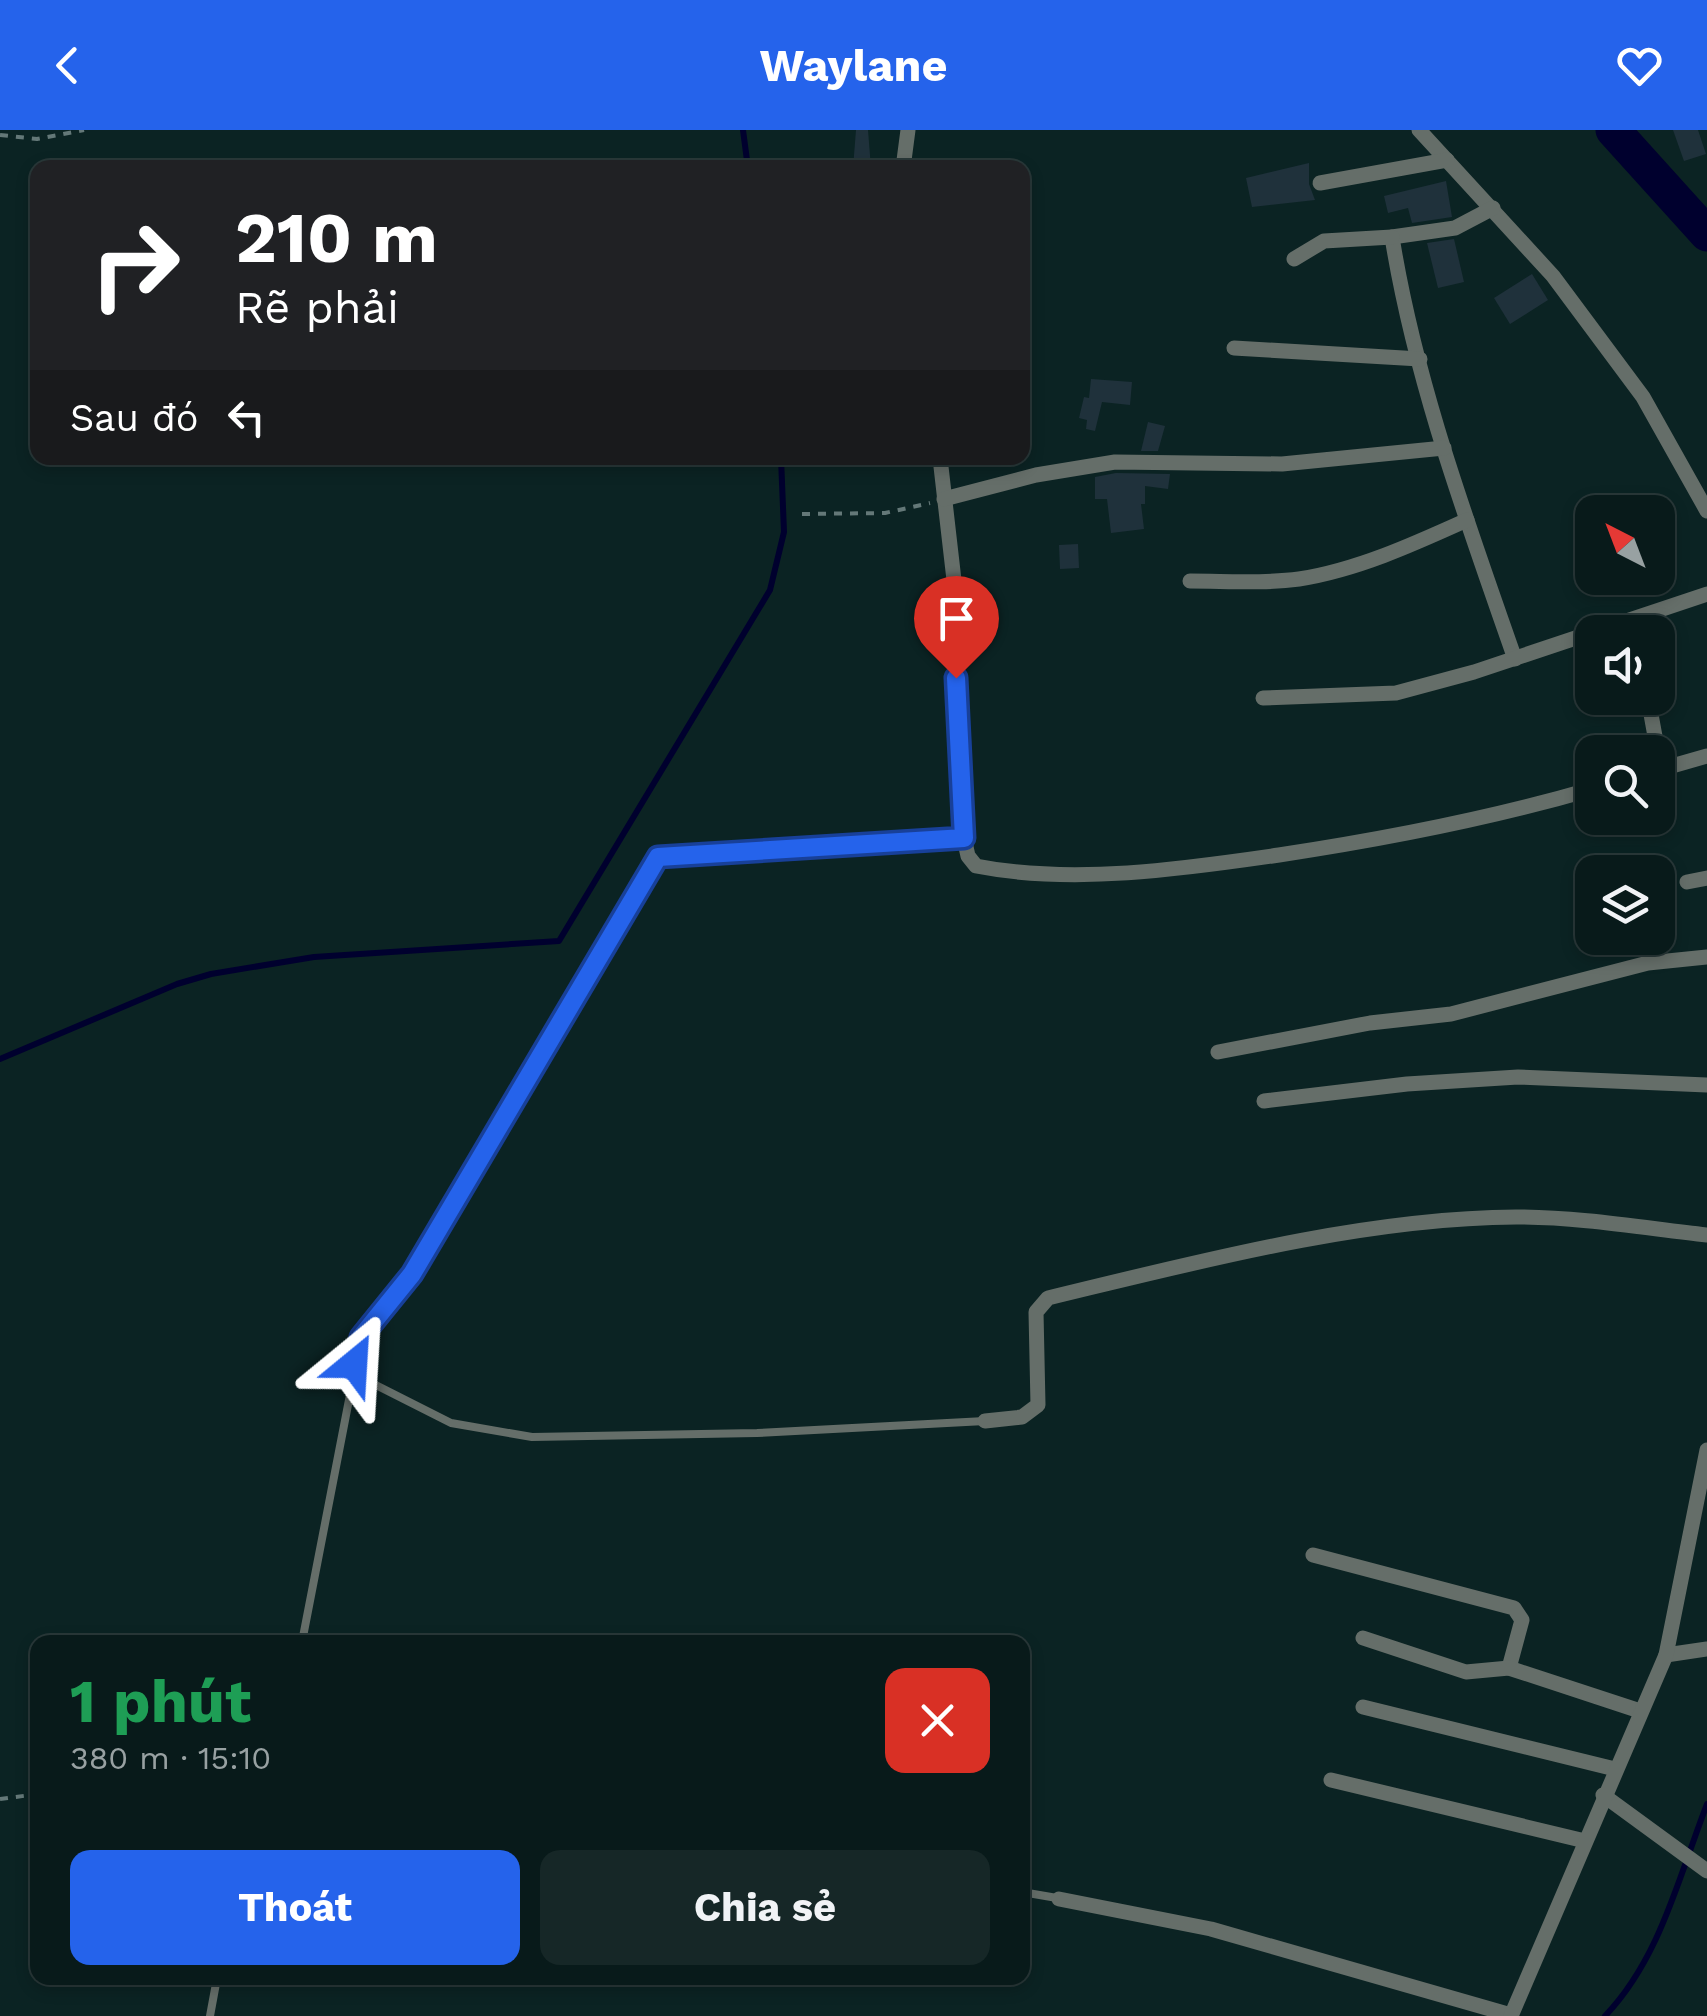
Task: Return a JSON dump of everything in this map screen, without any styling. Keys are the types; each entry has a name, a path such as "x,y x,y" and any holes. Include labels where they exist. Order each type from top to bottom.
{"street":[{"path":"904,160 908,130"},
{"path":"1419,130 1553,276 1643,397 1707,511"},
{"path":"1320,182 1448,160"},
{"path":"1294,259 1324,241 1456,228 1494,208"},
{"path":"1392,237 1444,448 1515,659"},
{"path":"1234,348 1420,358"},
{"path":"944,499 1036,475 1116,462 1282,464 1444,448"},
{"path":"941,465 954,580 964,838 968,856 976,866 1081,873 1189,868 1392,838 1575,794"},
{"path":"1190,581 1275,581 1325,573 1407,546 1467,520"},
{"path":"1658,615 1707,594"},
{"path":"1263,698 1396,693 1575,642"},
{"path":"1675,766 1707,756"},
{"path":"1687,882 1707,878"},
{"path":"1218,1052 1370,1024 1452,1014 1648,963 1707,956"},
{"path":"1264,1101 1407,1084 1518,1077 1707,1085"},
{"path":"985,1422 1022,1418 1038,1405 1036,1312 1048,1298 1243,1253 1452,1220 1552,1218 1707,1235"},
{"path":"1059,1899 1210,1929 1511,2016 1666,1655 1707,1450"},
{"path":"1313,1555 1514,1608 1522,1620 1509,1668"},
{"path":"1362,1638 1466,1672 1509,1668 1640,1711"},
{"path":"1666,1655 1707,1649"},
{"path":"1363,1707 1615,1769"},
{"path":"1331,1780 1585,1842"},
{"path":"1604,1796 1705,1869"}],"lane":[{"path":"303,1635 361,1337 412,1274 658,857 964,838"},
{"path":"354,1374 451,1423 532,1437 985,1422"},
{"path":"1030,1894 1059,1899"},
{"path":"210,2016 216,1985"}],"path":[{"path":"0,135 36,139 84,130"},
{"path":"802,514 885,513 944,499"},
{"path":"0,1798 30,1795"}],"building":[{"path":"856,130 868,130 870,160 854,160"},
{"path":"1673,130 1698,130 1706,154 1684,161"},
{"path":"1309,163 1309,184 1315,200 1252,207 1246,178"},
{"path":"1446,181 1452,217 1412,223 1408,208 1388,213 1384,196"},
{"path":"1454,239 1464,282 1438,288 1427,243"},
{"path":"1532,274 1548,300 1510,324 1494,298"},
{"path":"1091,379 1132,382 1130,405 1102,402 1095,431 1086,429 1087,420 1079,418 1084,397 1089,398"},
{"path":"1148,422 1165,426 1158,451 1141,451"},
{"path":"1116,473 1170,474 1168,489 1145,486 1145,504 1141,504 1144,529 1111,533 1107,499 1095,499 1095,477"},
{"path":"1078,544 1079,568 1060,569 1059,545"}],"waterway":[{"path":"743,130 747,160"},
{"path":"1613,130 1707,234"},
{"path":"0,1059 177,984 211,974 314,957 559,941 770,590 784,532 781,465"},
{"path":"1605,2016 1654,1943 1707,1804"}],"route":[{"path":"354,1364 361,1337 412,1274 658,857 964,838 956,678"}]}
